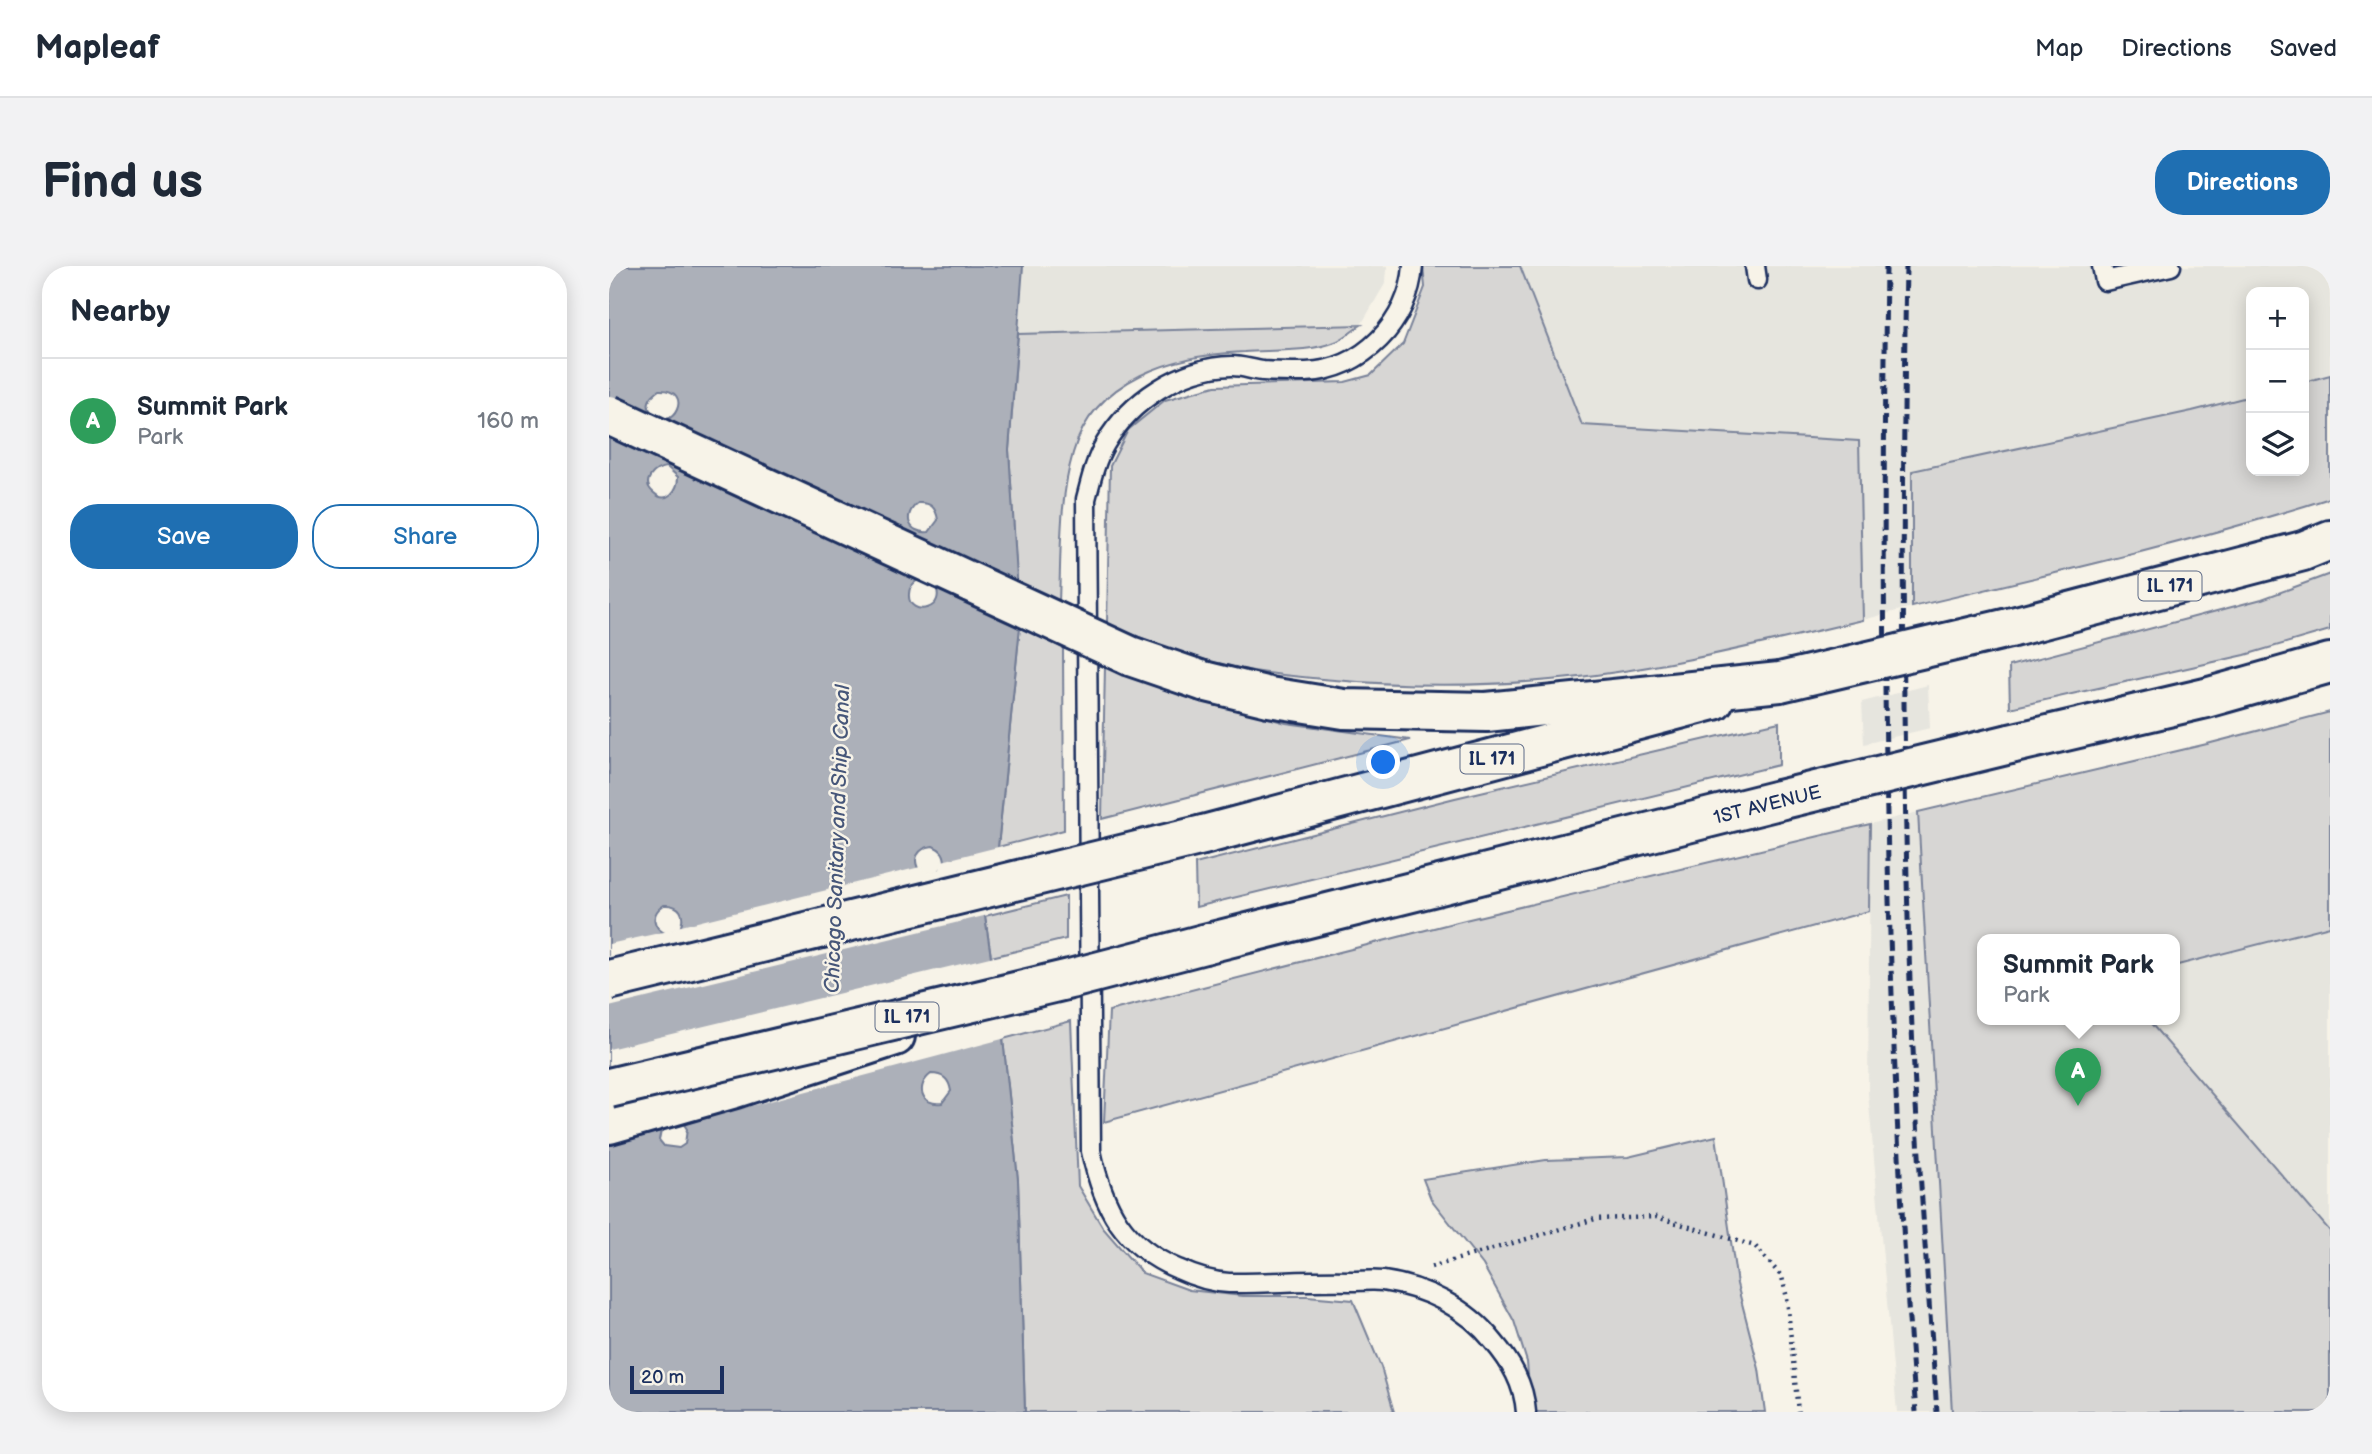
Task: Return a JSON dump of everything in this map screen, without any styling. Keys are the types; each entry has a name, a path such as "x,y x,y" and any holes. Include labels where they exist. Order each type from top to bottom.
{"main road":[{"path":"609,415 1130,656 1203,681 1269,697 1344,709 1486,712 1780,682"},
{"name":"IL 171","path":"609,980 1203,835 1780,682 2009,628 2303,551 2330,540"},
{"name":"1ST AVENUE","path":"1070,979 1779,800 2206,698 2330,663"},
{"path":"609,1124 735,1088 1070,979"},
{"name":"IL 171","path":"609,1088 1070,979"}],"lane":[{"path":"1413,266 1406,299 1394,323 1377,343 1358,358 1331,369 1307,372 1263,371 1232,366 1207,370 1176,380 1147,397 1121,422 1105,443 1094,465 1086,499 1091,1151 1097,1182 1114,1217 1131,1240 1156,1260 1191,1275 1226,1283 1383,1281 1429,1294 1458,1308 1486,1332 1510,1362 1525,1397 1527,1412"},
{"path":"2102,266 2105,281 2171,266"}],"path":[{"path":"1383,1281 1594,1219 1655,1217 1755,1246 1783,1277 1798,1412"}],"shaded area":[{"path":"1023,266 1387,266 1386,282 1361,325 1018,334"},
{"path":"1423,266 1520,266 1582,425 1859,441 1863,620 1708,656 1629,670 1550,680 1465,685 1350,681 1255,671 1185,653 1107,624 1110,466 1128,430 1165,400 1215,386 1345,382 1371,375 1403,344 1425,287"},
{"path":"1520,266 2330,266 2330,375 2309,381 2309,287 2246,287 2246,397 1912,471 1912,607 1863,620 1859,441 1582,425"},
{"path":"1361,325 1338,341 1315,348 1191,358 1140,376 1118,389 1099,406 1084,427 1068,471 1063,508 1059,602 1017,583 1009,450 1018,334"},
{"path":"2330,375 2330,498 2174,543 1912,607 1912,471 2246,397 2246,476 2309,476 2309,381"},
{"path":"2330,574 2330,630 2245,655 2010,708 2009,666 2262,599"},
{"path":"1020,626 1063,648 1064,830 998,847"},
{"path":"1105,666 1170,690 1286,723 1410,740 1102,819"},
{"path":"1928,685 1930,728 1864,744 1862,702"},
{"path":"2330,712 2330,926 2180,964 2180,934 1977,934 1977,1025 2152,1025 2330,1231 2330,1412 1952,1412 1918,812"},
{"path":"1779,722 1779,765 1196,907 1195,864 1455,798"},
{"path":"1918,812 1952,1412 1897,1412 1868,1093 1870,824"},
{"path":"1870,824 1869,911 1104,1122 1109,1011 1465,920"},
{"path":"1066,896 1066,939 991,957 985,916"},
{"path":"2330,926 2330,1231 2152,1025 2180,1025 2180,964"},
{"path":"1071,1021 1078,1186 1103,1228 1142,1273 1189,1290 1243,1296 1307,1296 1353,1300 1381,1367 1394,1412 1025,1412 1018,1180 1003,1039"},
{"path":"1716,1136 1737,1284 1759,1369 1765,1412 1531,1412 1527,1362 1514,1321 1483,1265 1431,1199 1423,1179 1546,1160 1628,1157"}],"water":[{"name":"Chicago Sanitary and Ship Canal","path":"609,266 1023,266 1009,450 1020,626 998,847 985,916 1003,1039 1018,1180 1025,1412 609,1412","holes":["659,390 670,392 676,396 677,410 667,419 660,419 650,411 649,401","667,467 678,477 674,491 667,497 659,496 650,489 648,484 653,473","918,503 926,503 932,506 938,520 929,532 922,532 912,527 910,513","914,582 933,582 937,592 933,605 921,609 910,602 909,592","933,846 944,855 945,864 936,875 921,873 918,868 917,855 923,849","664,905 678,908 682,915 680,929 667,934 662,931 656,925 656,912","931,1074 939,1075 947,1080 951,1091 942,1103 935,1103 925,1098 923,1084","683,1123 687,1129 685,1144 679,1148 664,1146 659,1140 662,1125"]}],"pier":[{"path":"1002,846 988,915 609,1007 609,944 920,867 929,873 935,872 940,869 942,861"},
{"path":"994,956 1006,1038 680,1125 676,1123 663,1130 609,1144 609,1049"}],"railway":[{"path":"1886,266 1884,553 1888,839 1898,1126 1916,1412"},
{"path":"1906,266 1903,609 1909,952 1917,1124 1937,1412"}],"place":[{"name":"Summit Park","path":"2078,1106"}]}
